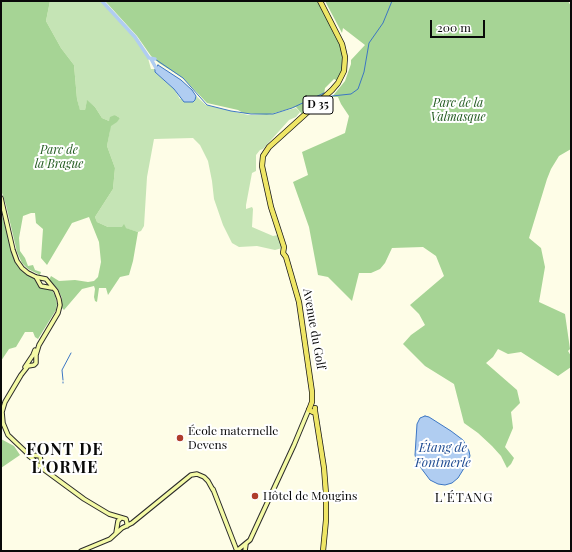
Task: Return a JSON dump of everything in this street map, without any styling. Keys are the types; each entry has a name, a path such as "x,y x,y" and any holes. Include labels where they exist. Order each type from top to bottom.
{"main road":[{"name":"Avenue du Golf","path":"241,549 250,540 312,410 313,399 311,377 299,302 270,201 262,170 262,160 265,153 275,141 332,90 340,80 345,66 345,53 321,1"},
{"path":"1,198 16,258 22,268 41,280 46,279 46,284 55,292 58,299 58,308 55,315 36,347 34,358 36,364 30,363"},
{"path":"39,462 34,462 34,458 8,435 3,425 2,409 7,398 34,358 39,345 58,313 60,305 58,293 54,288 46,284 41,286 41,280"},
{"path":"1,407 5,397 30,363"},
{"path":"312,410 316,420 323,468 324,514 322,551"},
{"path":"1,423 7,436 23,452 34,458 40,456 39,462 42,467 82,497 114,516 119,521 122,528"},
{"path":"81,551 110,539 188,477 197,474 206,479 213,490 235,545 241,549"},
{"path":"116,534 119,521 124,518 127,521 135,520"},
{"path":"127,521 127,526"}],"green space":[{"name":"Parc de la Brague","path":"1,1 50,1 46,21 61,48 74,65 77,99 80,110 85,110 87,100 95,107 102,118 109,121 110,117 115,115 120,118 111,126 107,146 115,168 113,189 95,217 97,222 108,227 122,227 124,224 126,228 138,232 129,275 120,277 108,295 106,288 99,288 97,302 95,301 94,297 94,286 82,289 64,310 62,308 62,298 58,289 49,280 51,276 59,281 75,280 88,282 94,281 98,277 101,262 99,242 89,217 72,223 47,265 41,258 43,229 36,223 35,213 23,216 19,238 20,251 28,266 33,265 35,270 41,272 40,275 28,269 22,263 17,252 1,190"},
{"path":"50,1 102,1 146,51 151,69 155,69 155,72 174,89 180,99 195,100 196,96 206,105 248,115 267,115 296,108 300,112 296,117 289,120 256,155 256,171 252,173 246,205 246,209 252,207 253,209 252,227 273,236 278,235 282,248 275,250 257,246 239,247 232,243 223,225 214,199 208,161 200,145 193,138 154,139 147,177 144,226 141,231 138,232 122,227 108,227 97,222 95,217 113,189 115,168 107,146 110,130 1,100 111,125 120,118 115,115 109,121 102,118 95,107 87,101 85,110 80,111 77,99 74,65 61,48 46,21"},
{"path":"105,1 319,1 340,39 345,66 338,81 334,79 325,88 324,95 302,114 296,107 267,115 243,113 238,110 207,103 183,78 159,63 151,56 137,36"},
{"name":"Parc de la Valmasque","path":"325,1 568,1 571,6 571,149 559,156 551,169 529,238 541,248 545,267 539,302 565,314 570,349 568,351 571,356 571,367 558,376 521,352 508,354 498,349 493,357 486,363 517,390 520,403 511,412 513,428 505,447 514,458 507,468 501,456 492,446 464,423 454,384 425,366 403,344 411,335 425,325 419,314 410,305 444,276 436,256 423,247 392,248 385,263 380,269 371,273 359,273 352,301 328,277 318,275 309,227 293,182 308,175 302,152 345,133 349,116 338,97 332,97 345,81 351,60 365,45 343,28 342,33"},
{"path":"1,212 16,263 28,275 37,280 39,285 52,290 57,304 56,310 38,339 35,337 33,332 25,332 16,347 9,349 1,361"},
{"path":"1,439 14,446 20,455 1,468"}],"water":[{"path":"158,65 181,80 192,90 196,96 193,102 184,102 174,89 155,72"},
{"name":"Étang de Fontmerle","path":"425,416 429,417 463,440 469,451 470,456 466,465 458,478 452,483 445,485 438,484 430,480 415,460 417,424 420,418"}],"waterway":[{"path":"102,1 135,37 149,58 155,59"},
{"path":"332,96 351,94 358,89 364,72 369,43 383,23 392,1"},
{"path":"151,59 156,68"},
{"path":"155,59 183,78 207,105 231,111 251,114 273,114 292,108 324,93"},
{"path":"63,380 62,370 71,353"}],"place":[{"name":"École maternelle Devens","path":"180,438"},
{"name":"Hôtel de Mougins","path":"255,496"}],"district":[{"name":"FONT DE L'ORME","path":"65,459"},
{"name":"L'ÉTANG","path":"464,498"}]}
